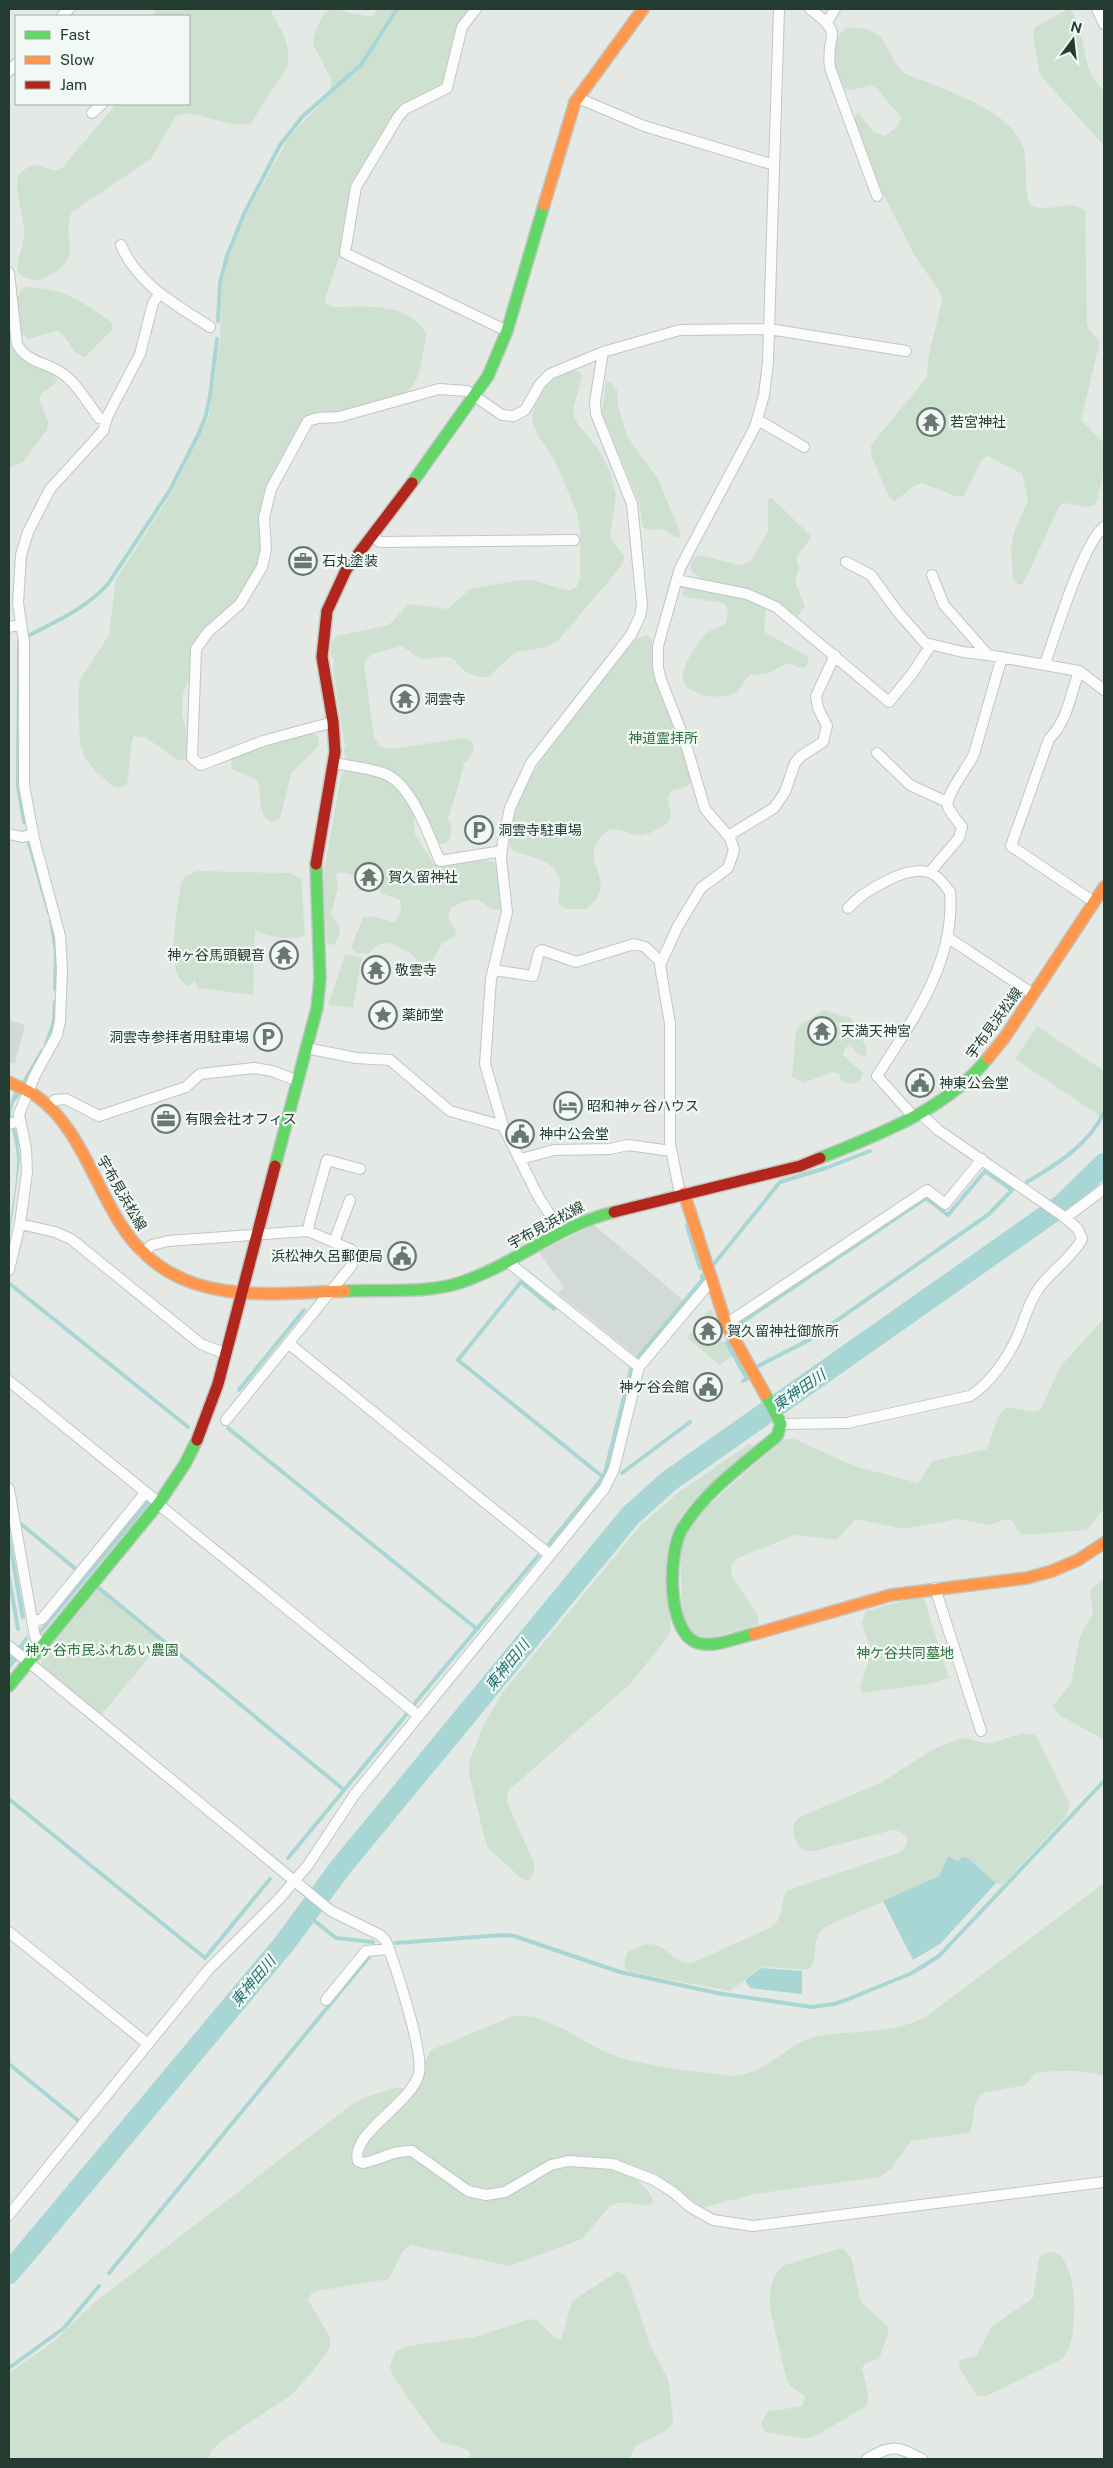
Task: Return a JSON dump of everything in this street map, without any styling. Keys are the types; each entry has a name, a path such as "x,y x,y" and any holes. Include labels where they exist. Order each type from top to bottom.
{"street":[{"path":"476,9 462,27 446,88 405,109 398,117 356,187 346,252 507,331"},
{"path":"9,1686 26,1660 43,1644 158,1503 185,1464 213,1401 316,1008 319,982 315,871 334,763 333,722 323,664 324,626 338,583 476,396 496,361 507,331 570,114 578,98 643,9"},
{"path":"779,9 767,379 758,420 748,443 680,568 660,634 658,668 696,775 705,809 728,836 734,850 728,868 701,888 678,926 661,962 660,970 670,1024 669,1134 671,1151 682,1193 726,1324 780,1422 777,1436 691,1513 678,1534 673,1558 676,1617 685,1635 694,1641 714,1643 803,1622 888,1595 935,1588 1004,1583 1041,1576 1076,1562 1104,1543"},
{"path":"810,9 827,22 833,32 829,52 830,68 878,196"},
{"path":"827,22 835,9"},
{"path":"1097,9 1104,24"},
{"path":"578,98 644,126 774,166"},
{"path":"92,113 101,105"},
{"path":"121,245 132,267 159,294 210,327"},
{"path":"9,274 17,344 21,352 34,361 68,377 99,418 106,420"},
{"path":"9,1270 20,1224 27,1160 25,1138 14,1122 28,1089 57,1035 60,1022 62,969 60,936 32,835 24,785 23,633 18,603 18,579 28,532 50,489 103,431 106,420 140,354 153,303 159,294"},
{"path":"333,722 262,741 201,765 192,758 196,649 208,632 240,604 262,567 266,549 264,518 271,489 308,421 313,418 339,417 439,388 453,388 476,396 502,415 514,416 525,410 540,384 550,374 603,352 680,330 770,329 906,352"},
{"path":"562,1231 539,1198 521,1158 503,1126 485,1064 493,970 507,912 502,851 510,808 531,763 631,635 640,616 642,594 632,504 596,414 595,402 603,352"},
{"path":"758,420 804,448"},
{"path":"1045,664 1086,554 1104,527"},
{"path":"372,536 380,542 574,540"},
{"path":"846,562 871,576 920,639 931,645 1079,671 1104,690"},
{"path":"932,575 944,605 988,654"},
{"path":"677,580 732,590 762,600 789,617 888,702 912,674 931,645"},
{"path":"9,627 23,633"},
{"path":"728,836 774,808 785,792 795,763 801,756 823,742 827,726 818,708 816,696 835,655"},
{"path":"947,802 974,754 1002,657"},
{"path":"1079,671 1070,696 1070,704 1060,728 1049,739 1011,846 1094,902"},
{"path":"877,753 910,785 947,802 950,810 962,827 959,838 930,872"},
{"path":"334,763 383,773 400,783 411,798 440,861 502,851"},
{"path":"9,834 22,837 32,835"},
{"path":"780,1422 847,1423 962,1398 978,1392 1009,1352 1030,1302 1039,1288 1079,1244 1081,1234 1064,1217 1037,1197 917,1116 877,1076 920,1010 946,944 950,892 930,872 920,871 894,878 862,894 848,908"},
{"name":"宇布見浜松線","path":"12,1083 28,1089 50,1105 64,1122 124,1230 143,1253 162,1269 194,1284 242,1294 443,1287 477,1278 562,1231 596,1216 682,1193 762,1176 815,1161 866,1141 917,1116 953,1093 981,1067 1005,1038 1104,887"},
{"path":"947,938 1033,994"},
{"path":"493,970 533,976 539,952 542,950 576,962 634,944 645,947 657,961 661,962"},
{"path":"306,1048 356,1058 390,1060 450,1111 503,1126"},
{"path":"50,1105 55,1100 66,1099 99,1116 186,1087 200,1074 245,1069 272,1071 298,1081"},
{"path":"521,1158 554,1150 610,1149 628,1145 671,1151"},
{"path":"726,1324 927,1190 945,1204 982,1159"},
{"path":"308,1231 327,1160 360,1169"},
{"path":"1064,1217 1104,1189"},
{"path":"334,1242 350,1200"},
{"path":"20,1224 55,1232 71,1239 201,1344 226,1354"},
{"path":"143,1253 152,1245 168,1241 308,1231 352,1250 352,1265 226,1420"},
{"path":"508,1262 639,1367"},
{"path":"9,2215 209,1969 297,1883 356,1794 604,1488 612,1476 639,1367 710,1281"},
{"path":"288,1343 550,1555"},
{"path":"9,1381 419,1716"},
{"path":"9,1489 34,1637 43,1644"},
{"path":"32,1622 42,1619 146,1492"},
{"path":"935,1588 981,1731"},
{"path":"10,1646 331,1911 380,1935 386,1941 390,1949 417,2046 419,2073 407,2096 366,2136 357,2156 358,2161 363,2163 386,2154 412,2151 468,2191 486,2195 505,2192 551,2165 568,2161 613,2164 654,2180 673,2192 690,2207 714,2220 753,2226 1104,2182"},
{"path":"9,1932 148,2044"},
{"path":"326,2000 366,1951 390,1949"},
{"path":"9,2197 18,2204"},
{"path":"868,2459 891,2447 904,2450 922,2459"}],"shaded area":[{"path":"9,1020 25,1025 15,1064 9,1062"},
{"path":"594,1225 683,1300 636,1356 557,1292 564,1288 539,1252"}],"green space":[{"path":"155,9 270,9 287,44 287,67 251,123 233,124 193,114 176,116 151,159 72,212 68,229 70,251 64,265 42,279 33,280 26,278 17,270 24,234 17,188 18,177 21,172 36,165 56,171 62,168 115,105 190,105 190,15 154,15"},
{"path":"332,9 372,16 378,9 470,9 457,25 443,85 403,105 394,114 352,185 340,255 325,299 325,303 332,307 370,307 396,311 408,315 418,323 426,333 426,338 418,376 410,389 405,393 302,423 267,488 263,548 259,565 237,602 205,629 193,648 190,677 183,693 182,713 188,740 186,759 179,761 145,737 134,736 127,785 121,788 113,786 95,771 85,758 80,744 78,692 81,678 109,635 116,579 173,491 209,416 220,339 222,284 229,256 246,215 289,137 331,93 331,79 313,44 321,19 324,14"},
{"path":"1068,9 1076,19 1079,27 1090,72 1104,92 1104,146 1040,75 1033,36 1035,27"},
{"path":"846,28 862,28 873,31 880,36 898,67 906,74 955,93 1004,121 1016,133 1023,147 1030,204 1044,208 1072,206 1079,207 1085,211 1087,323 1089,330 1099,340 1099,346 1081,420 1104,443 1104,471 1096,504 1088,507 1064,503 1059,507 1023,584 1018,584 1013,579 1011,547 1015,529 1028,501 1022,474 988,456 981,461 964,496 955,496 922,483 914,486 895,501 889,497 871,455 871,445 927,377 928,359 942,300 939,290 916,258 883,194 854,119 856,114 859,114 874,132 884,136 896,128 902,118 877,89 871,85 852,90 845,89 838,75 835,49 837,41"},
{"path":"27,287 52,290 70,296 108,319 112,323 113,329 85,357 77,353 65,337 57,331 28,339 21,330 17,315 19,293"},
{"path":"9,310 11,338 17,353 21,358 55,376 57,381 42,393 39,398 48,422 47,430 24,461 9,468"},
{"path":"573,370 579,371 582,377 573,416 597,447 610,471 616,496 610,537 624,556 622,565 558,641 547,647 516,652 488,677 471,675 452,658 420,659 402,646 372,654 364,663 374,737 381,746 392,749 464,738 472,743 472,754 462,764 464,765 449,817 446,817 452,829 451,836 448,842 442,844 437,842 408,788 348,761 345,757 344,751 347,745 345,745 333,671 334,660 331,655 331,642 336,636 389,625 408,604 448,609 470,589 519,580 531,580 570,591 577,586 580,577 580,530 577,513 555,461 537,434 532,420 534,408 548,382"},
{"path":"606,381 610,382 617,390 618,406 627,436 658,479 680,532 679,538 661,529 648,530 643,528 639,502 602,413"},
{"path":"771,497 811,536 796,557 799,568 795,582 805,606 798,616 700,579 692,571 690,564 699,555 735,564 743,565 750,562 768,531 768,500"},
{"path":"689,586 746,598 766,607 764,629 766,633 807,656 809,659 806,667 800,668 788,663 766,674 750,675 735,693 729,695 711,696 694,692 687,687 684,681 683,674 686,664 692,652 706,634 726,623 728,611 726,605 722,603 682,595 684,587"},
{"name":"神道霊拝所","path":"646,635 651,639 653,645 654,669 689,768 686,768 690,774 690,784 671,791 668,798 671,817 664,826 643,835 614,829 606,832 597,842 594,852 600,880 600,889 596,899 586,909 567,909 559,904 560,880 554,869 548,863 520,854 510,847 513,821 523,794 538,765 557,737 636,639"},
{"path":"306,733 314,734 319,738 319,746 291,773 281,815 278,820 271,822 263,814 257,780 232,769 231,763 233,758 264,745"},
{"path":"351,769 390,779 413,809 415,834 434,864 442,866 486,860 493,862 497,868 501,910 489,908 478,900 463,902 451,908 448,918 456,931 455,937 443,942 427,969 422,967 411,953 389,943 379,944 368,954 356,953 351,948 363,917 370,916 394,922 401,909 400,900 380,893 383,872 366,864 361,865 354,875 341,872 336,874 338,888 331,914 339,926 340,932 334,945 327,944 324,871 341,776 346,770"},
{"path":"197,871 290,873 301,879 305,935 287,938 264,934 255,929 253,995 198,988 195,980 190,986 181,980 176,970 174,940 181,884 184,877"},
{"path":"345,954 362,957 353,1008 328,1005"},
{"path":"824,1010 851,1018 867,1049 866,1056 864,1057 858,1054 849,1044 843,1052 844,1056 863,1073 861,1079 854,1084 842,1082 839,1074 832,1072 804,1083 792,1077 796,1030 800,1025"},
{"path":"1037,1026 1104,1071 1104,1108 1100,1116 1015,1059"},
{"path":"712,1309 714,1315 700,1332 700,1338 710,1342 723,1341 731,1347 735,1354 720,1365 687,1338 709,1310"},
{"path":"1104,1318 1104,1508 1087,1530 1023,1535 1017,1531 1014,1522 1007,1519 989,1525 958,1519 904,1529 856,1519 836,1540 795,1535 738,1558 732,1564 732,1576 758,1616 758,1625 713,1637 697,1635 690,1630 683,1616 681,1547 696,1517 779,1443 786,1439 795,1439 854,1466 918,1483 933,1461 987,1449 999,1415 1007,1407 1035,1412 1041,1409 1060,1367"},
{"path":"750,1443 754,1447 691,1503 674,1529 669,1543 666,1564 671,1628 668,1636 630,1684 508,1791 507,1802 534,1863 533,1876 527,1881 522,1879 488,1848 484,1836 469,1774 469,1763 483,1726 503,1692 640,1526 678,1493"},
{"path":"1104,1578 1104,1740 1058,1714 1053,1706 1071,1683 1080,1636 1093,1613 1090,1590"},
{"name":"神ヶ谷市民ふれあい農園","path":"98,1589 162,1642 101,1715 41,1666 41,1659"},
{"name":"神ケ谷共同墓地","path":"923,1596 949,1678 928,1684 863,1693 860,1688 871,1651 862,1622 866,1611"},
{"path":"1022,1733 1035,1735 1039,1741 1070,1805 1065,1818 1002,1885 996,1883 968,1858 958,1861 950,1856 946,1858 943,1871 935,1879 825,1927 817,1938 814,1960 808,1970 766,1967 758,1969 730,1991 631,1972 626,1969 624,1964 627,1953 640,1946 650,1944 658,1946 676,1959 692,1963 772,1927 780,1915 786,1891 898,1853 905,1848 908,1839 901,1832 893,1830 814,1851 806,1851 799,1847 793,1831 797,1819 801,1816 881,1783 933,1749 960,1739 966,1738 989,1744"},
{"path":"1104,1883 1104,2076 1070,2071 1035,2073 1026,2085 982,2093 974,2109 973,2123 969,2133 911,2141 892,2168 879,2177 754,2194 703,2208 657,2176 636,2166 614,2160 568,2157 550,2161 504,2188 486,2190 470,2186 413,2146 400,2147 370,2157 364,2158 362,2156 370,2138 406,2104 416,2091 425,2061 431,2050 513,2016 528,2016 542,2019 595,2047 622,2058 676,2069 732,2076 744,2074 764,2066 790,2048 810,2038 828,2034 885,2029 905,2025 924,2018"},
{"path":"399,2087 405,2089 404,2093 378,2115 361,2134 353,2154 355,2165 363,2168 388,2159 411,2155 465,2194 485,2199 501,2198 508,2195 548,2172 571,2166 595,2167 616,2170 632,2177 647,2190 653,2203 645,2206 622,2203 610,2206 582,2239 510,2266 411,2245 403,2251 389,2279 317,2291 311,2294 308,2300 330,2337 330,2347 325,2356 293,2394 219,2443 212,2450 208,2459 9,2459 9,2373 53,2342 95,2302 348,2107 365,2097"},
{"path":"843,2249 851,2257 861,2302 888,2327 888,2333 879,2359 866,2363 862,2368 868,2393 867,2406 817,2435 806,2439 766,2432 762,2428 761,2423 768,2411 799,2407 803,2405 805,2396 790,2386 787,2381 771,2314 770,2294 773,2280 785,2265"},
{"path":"1054,2252 1062,2258 1072,2285 1074,2321 1068,2351 1062,2359 987,2396 977,2396 959,2367 960,2360 976,2356 992,2326 1033,2298 1039,2258 1044,2253"},
{"path":"618,2271 624,2274 628,2280 650,2345 668,2379 673,2417 672,2425 667,2430 636,2446 629,2459 468,2459 470,2454 468,2450 441,2442 436,2437 394,2378 390,2366 395,2352 407,2346 474,2337 530,2319 538,2321 555,2338 561,2339 572,2301"}],"water":[{"path":"15,1090 22,1093 14,1102 11,1114 18,1139 20,1160 9,1241 17,1171 16,1151 10,1117 11,1100"},
{"path":"9,1527 25,1618 21,1619 9,1550"},
{"path":"27,1635 29,1645 9,1670 9,1658"},
{"path":"948,1856 958,1861 963,1857 968,1858 996,1883 940,1944 913,1960 883,1901 939,1876"},
{"path":"761,1968 802,1971 802,1994 750,1988 745,1980"}],"waterway":[{"path":"218,321 220,283 227,256 244,214 280,145 303,116 361,65 397,9"},
{"path":"24,822 18,785 19,641 77,610 98,594 108,584 170,490 206,415 217,339"},
{"path":"29,843 49,913"},
{"path":"51,920 56,952 55,989"},
{"path":"46,1045 54,1021 55,1002"},
{"path":"23,1084 42,1051"},
{"path":"1027,1182 1060,1161 1081,1144 1098,1123 1104,1112"},
{"path":"714,1264 780,1182 826,1168 870,1151"},
{"name":"東神田川","path":"9,2273 284,1944 340,1868 630,1516 669,1481 1062,1205 1104,1164"},
{"path":"739,1335 742,1333 742,1322 926,1198 948,1215 985,1171 1012,1190 989,1214 809,1340 758,1366"},
{"path":"687,1226 700,1268"},
{"path":"637,1358 703,1279 702,1276"},
{"path":"554,1309 521,1282 458,1360 603,1477"},
{"path":"10,1284 188,1427"},
{"path":"239,1390 304,1310"},
{"path":"728,1342 747,1379 743,1381"},
{"path":"549,1544 605,1473 631,1369"},
{"path":"622,1473 690,1422"},
{"path":"228,1428 477,1629"},
{"path":"40,1632 148,1502"},
{"path":"21,1524 78,1571"},
{"path":"415,1703 538,1556"},
{"path":"9,1577 18,1629"},
{"path":"99,1588 344,1790"},
{"path":"288,1858 406,1715"},
{"path":"396,1943 502,1935 514,1936 620,1972 717,1993 812,2007 834,2004 912,1973 939,1956 1104,1781"},
{"path":"9,1799 205,1958 270,1879"},
{"path":"306,1914 336,1938 373,1942"},
{"path":"109,2273 369,1957"},
{"path":"9,2064 80,2122"},
{"path":"9,2368 64,2328 99,2286"}],"traffic: fast":[{"path":"412,483 488,376 507,331 544,205"},
{"path":"275,1166 317,1008 320,978 316,864"},
{"path":"820,1158 888,1130 932,1106 971,1076 988,1058"},
{"path":"345,1291 420,1290 449,1286 500,1265 574,1226 614,1212"},
{"path":"754,1634 727,1642 712,1644 698,1643 688,1636 680,1624 675,1609 672,1573 677,1540 691,1515 713,1490 777,1436 781,1424 765,1394"},
{"path":"9,1686 159,1503 185,1464 197,1440"}],"traffic: slow":[{"path":"544,205 575,102 643,9"},
{"path":"988,1058 1005,1037 1104,887"},
{"path":"9,1082 30,1092 46,1103 63,1122 77,1142 126,1233 140,1249 161,1267 185,1280 210,1288 236,1292 263,1294 345,1291"},
{"path":"684,1193 726,1324 765,1394"},
{"path":"754,1634 891,1595 1027,1578 1052,1571 1078,1560 1104,1543"}],"traffic: jam":[{"path":"316,864 335,752 333,722 322,657 327,611 346,570 412,483"},
{"path":"614,1212 800,1166 820,1158"},
{"path":"197,1440 218,1384 275,1166"}],"place":[{"name":"若宮神社","path":"931,422"},
{"name":"石丸塗装","path":"303,561"},
{"name":"洞雲寺","path":"405,699"},
{"name":"洞雲寺駐車場","path":"479,830"},
{"name":"賀久留神社","path":"369,877"},
{"name":"神ヶ谷馬頭観音","path":"284,955"},
{"name":"敬雲寺","path":"376,970"},
{"name":"薬師堂","path":"383,1015"},
{"name":"天満天神宮","path":"822,1031"},
{"name":"洞雲寺参拝者用駐車場","path":"268,1037"},
{"name":"神東公会堂","path":"920,1083"},
{"name":"昭和神ヶ谷ハウス","path":"568,1106"},
{"name":"有限会社オフィス","path":"166,1119"},
{"name":"神中公会堂","path":"520,1134"},
{"name":"浜松神久呂郵便局","path":"402,1256"},
{"name":"賀久留神社御旅所","path":"708,1331"},
{"name":"神ケ谷会館","path":"708,1387"}]}
